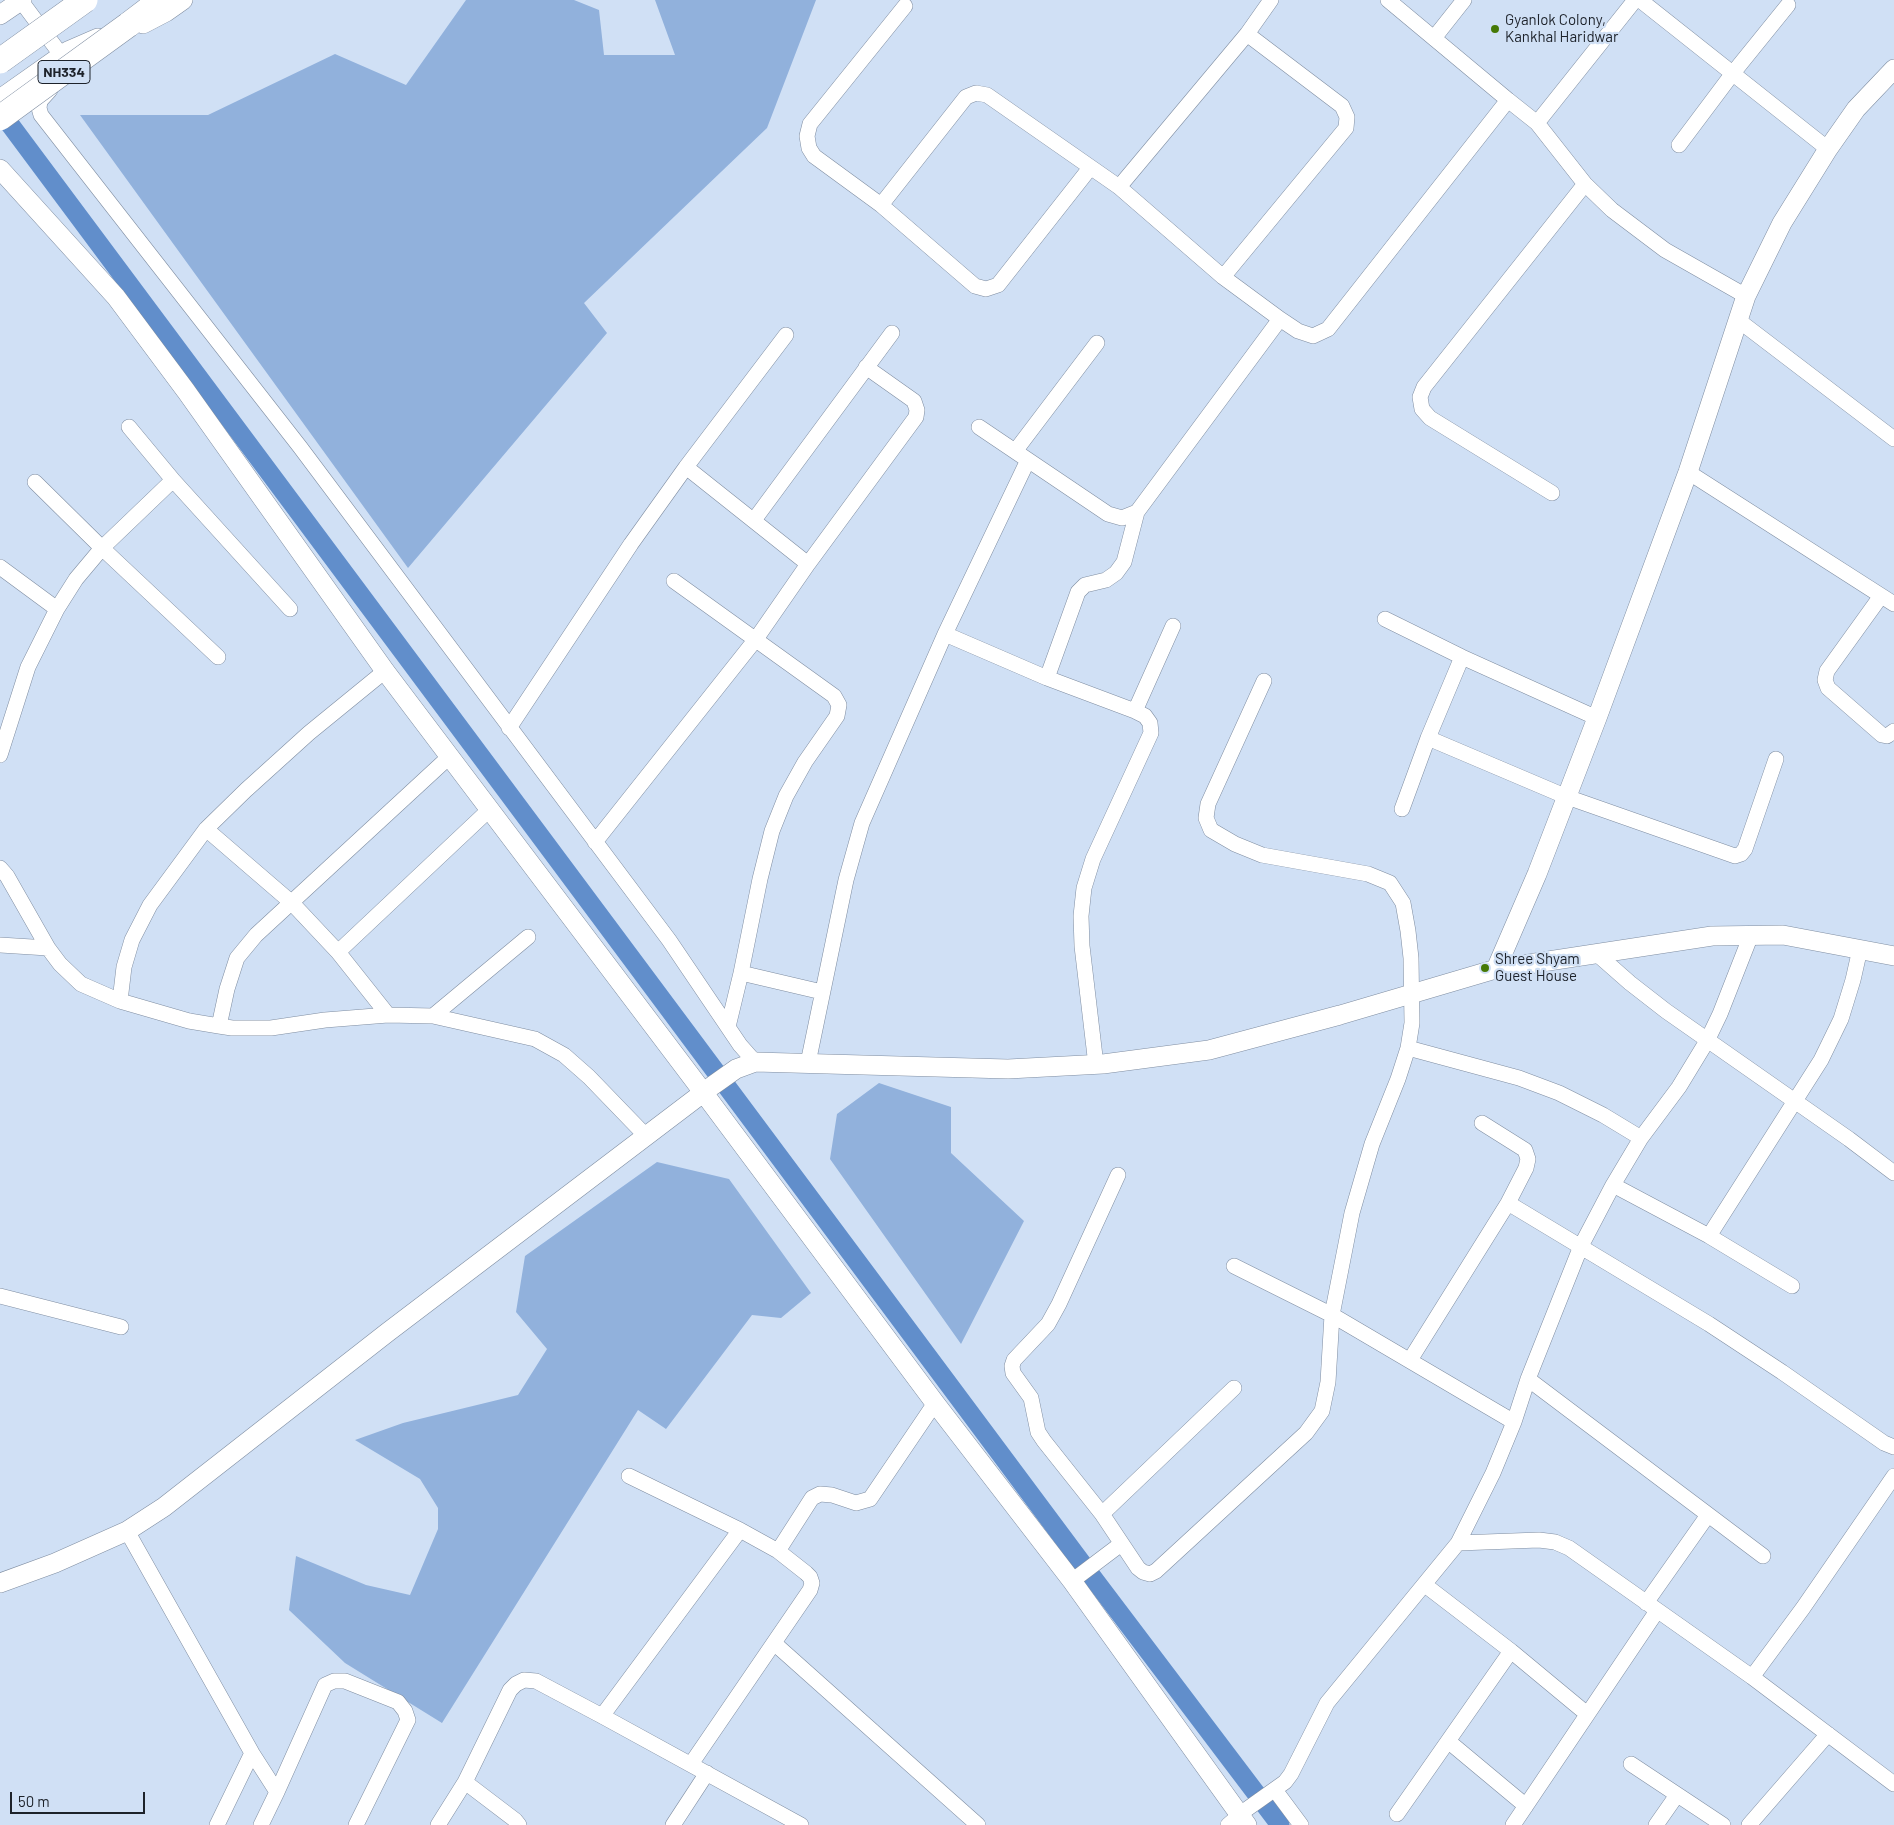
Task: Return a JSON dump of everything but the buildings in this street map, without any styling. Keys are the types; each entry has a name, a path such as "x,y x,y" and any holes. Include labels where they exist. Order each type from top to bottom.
{"highway":[{"name":"NH334","path":"0,61 85,0"},
{"name":"NH334","path":"0,118 161,0"}],"street":[{"path":"0,99 62,56 88,42 147,22 183,0"},
{"path":"1119,188 1247,34 1271,0"},
{"path":"1388,0 1538,123 1585,184 1612,210 1665,250 1746,296"},
{"path":"1434,38 1464,0"},
{"path":"1538,123 1635,0"},
{"path":"1640,0 1828,149"},
{"path":"0,15 22,1 62,56 63,68 58,82 40,101 38,108 41,116 300,447 669,940 754,1062"},
{"path":"1679,145 1788,5"},
{"path":"904,6 810,124 807,136 809,148 814,156 881,205 975,286 986,290 998,285 1090,168"},
{"path":"1223,277 1346,128 1348,117 1342,106 1247,34"},
{"path":"1496,969 1567,797 1597,718 1688,472 1746,296 1782,223 1828,149 1856,110 1893,72"},
{"path":"881,205 966,97 976,93 987,95 1119,188 1223,277 1280,320 1298,331 1314,336 1328,329 1508,100"},
{"path":"0,169 116,297 186,392 384,671 708,1089 935,1403 1078,1577 1240,1819 1291,1774 1319,1718 1340,1686 1458,1544 1493,1473 1514,1422 1528,1379 1580,1246 1641,1138 1679,1087 1707,1041 1720,1014 1751,935"},
{"path":"1552,493 1430,418 1422,409 1420,397 1424,387 1585,184"},
{"path":"1047,678 1078,592 1085,585 1106,580 1116,573 1124,562 1137,512 1280,320"},
{"path":"1738,320 1894,439"},
{"path":"754,520 892,333"},
{"path":"510,728 631,544 686,467 786,335"},
{"path":"808,1063 846,880 862,823 1022,455 1097,343"},
{"path":"595,842 756,639 808,564 916,417 917,410 914,401 866,367"},
{"path":"979,427 1108,514 1122,518 1137,512"},
{"path":"129,428 173,480 290,609"},
{"path":"686,467 808,564"},
{"path":"1688,472 1894,604"},
{"path":"0,755 28,667 57,609 76,579 102,548 173,480"},
{"path":"35,482 218,657"},
{"path":"0,567 57,609"},
{"path":"674,581 834,696 839,705 837,716 805,762 786,796 772,831 760,879 742,973 728,1027"},
{"path":"1880,596 1827,671 1825,680 1828,688 1882,735 1887,736 1894,731"},
{"path":"1385,619 1462,657 1597,718"},
{"path":"1135,711 1173,626"},
{"path":"944,634 1047,678 1135,711 1145,716 1150,723 1151,733 1094,860 1084,888 1081,916 1082,946 1096,1065"},
{"path":"1402,809 1428,738 1462,657"},
{"path":"120,1001 124,967 132,940 150,905 206,830 246,790 384,671"},
{"path":"1118,1175 1048,1324 1014,1360 1012,1366 1013,1373 1031,1398 1038,1432 1044,1442 1102,1514 1121,1544 1143,1572 1150,1574 1156,1571 1306,1433 1322,1411 1328,1382 1332,1315 1352,1214 1372,1144 1398,1079 1408,1048 1412,1023 1411,958 1403,903 1390,883 1368,874 1262,855 1235,844 1211,830 1206,818 1208,804 1264,681"},
{"path":"1428,738 1567,797 1735,856 1741,854 1745,849 1776,759"},
{"path":"219,1026 227,989 237,958 256,935 449,757"},
{"path":"338,952 490,809"},
{"path":"206,830 292,903 338,952 388,1015"},
{"path":"0,868 7,876 48,948 60,964 81,984 120,1001 188,1021 232,1028 271,1028 325,1020 388,1015 433,1016 535,1039 564,1055 589,1077 646,1136"},
{"path":"0,1583 55,1563 127,1532 164,1508 388,1332 708,1089 736,1069 754,1062 1008,1070 1096,1065 1210,1050 1340,1016 1496,969 1712,936 1782,935 1894,956"},
{"path":"433,1016 528,937"},
{"path":"0,945 48,948"},
{"path":"1709,1236 1821,1060 1841,1019 1860,949"},
{"path":"1597,954 1630,983 1707,1041 1894,1172"},
{"path":"742,973 822,992"},
{"path":"1408,1048 1519,1078 1559,1093 1641,1138"},
{"path":"1410,1360 1508,1203 1526,1168 1528,1159 1525,1150 1482,1123"},
{"path":"1613,1185 1709,1236 1792,1286"},
{"path":"1508,1203 1709,1324 1884,1443 1894,1447"},
{"path":"1234,1266 1332,1315 1514,1422"},
{"path":"0,1296 121,1327"},
{"path":"1528,1379 1763,1556"},
{"path":"1102,1514 1234,1388"},
{"path":"778,1551 812,1498 820,1494 832,1495 856,1503 870,1499 935,1403"},
{"path":"629,1476 740,1530 778,1551 806,1572 812,1583 810,1590 691,1764"},
{"path":"1752,1677 1803,1608 1894,1476"},
{"path":"1513,1825 1587,1714 1708,1515"},
{"path":"602,1716 740,1530"},
{"path":"127,1532 252,1752 277,1792"},
{"path":"1458,1544 1539,1540 1555,1542 1569,1548 1752,1677 1894,1784"},
{"path":"1078,1577 1121,1544"},
{"path":"1425,1586 1511,1651 1587,1714"},
{"path":"774,1643 978,1825"},
{"path":"1397,1814 1511,1651"},
{"path":"261,1825 325,1685 334,1681 345,1680 398,1702 405,1711 408,1720 356,1825"},
{"path":"438,1825 465,1782 510,1690 524,1680 536,1682 602,1716 801,1825"},
{"path":"1749,1825 1828,1734"},
{"path":"1448,1741 1526,1806"},
{"path":"217,1825 252,1752"},
{"path":"1631,1764 1724,1825"},
{"path":"673,1825 707,1773"},
{"path":"465,1782 519,1825"},
{"path":"1275,1790 1301,1825"},
{"path":"1656,1825 1677,1794"}],"shaded area":[{"path":"466,0 574,0 599,10 604,55 675,55 655,0 816,0 767,128 584,303 607,333 408,568 80,115 208,115 335,54 406,85"},
{"path":"879,1083 951,1107 951,1153 1024,1221 961,1344 830,1159 837,1114"},
{"path":"657,1162 729,1179 811,1293 781,1318 752,1315 666,1429 638,1410 442,1723 345,1663 289,1610 296,1556 366,1585 410,1595 438,1529 438,1508 420,1479 355,1440 403,1423 518,1395 547,1349 516,1312 525,1256"}],"waterway":[{"path":"0,111 1081,1562 1280,1825"}],"place":[{"name":"Gyanlok Colony, Kankhal Haridwar","path":"1495,29"},
{"name":"Shree Shyam Guest House","path":"1485,968"}]}
